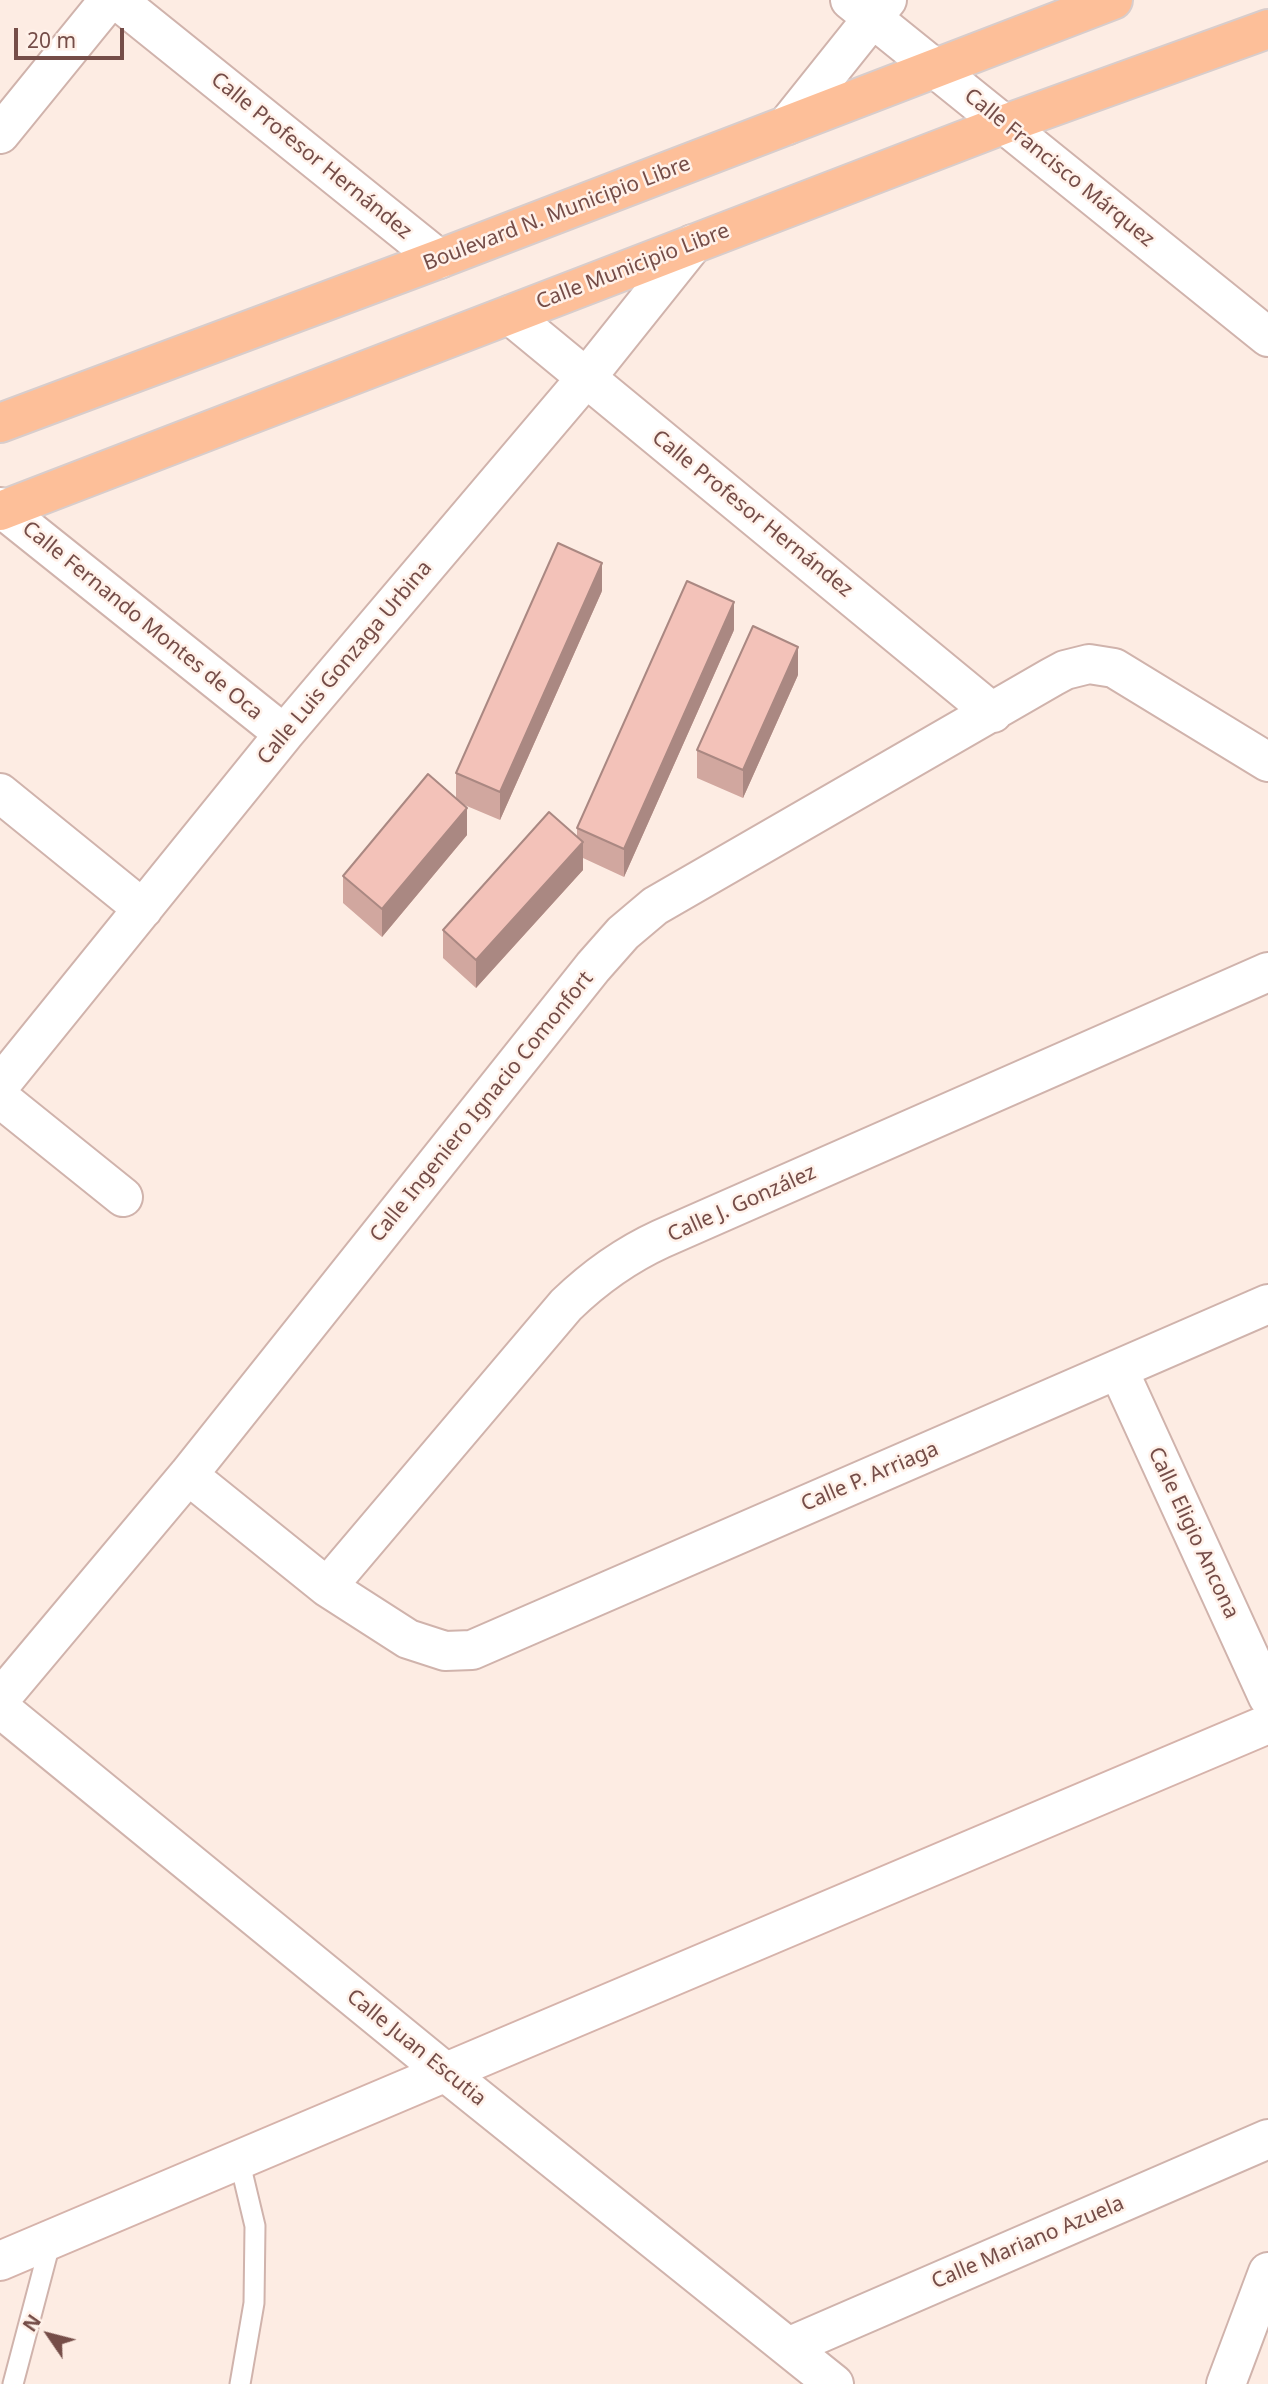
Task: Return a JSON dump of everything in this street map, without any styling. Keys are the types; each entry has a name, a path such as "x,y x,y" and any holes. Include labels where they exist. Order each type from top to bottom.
{"main road":[{"name":"Boulevard N. Municipio Libre","path":"0,423 439,260 1112,0"},
{"name":"Calle Municipio Libre","path":"1,509 1005,124 1266,32"}],"street":[{"path":"0,134 109,0"},
{"name":"Calle Profesor Hernández","path":"117,0 439,260"},
{"path":"787,125 870,6"},
{"name":"Calle Francisco Márquez","path":"870,6 936,67 1268,337"},
{"name":"Calle Luis Gonzaga Urbina","path":"0,1085 285,734 586,378 694,244"},
{"name":"Calle Profesor Hernández","path":"510,315 993,713"},
{"name":"Calle Fernando Montes de Oca","path":"1,509 285,734"},
{"name":"Calle Ingeniero Ignacio Comonfort","path":"0,1699 188,1475 593,967 622,933 655,906 1065,670 1089,664 1114,668 1128,675 1268,762"},
{"path":"0,793 143,909"},
{"name":"Calle J. González","path":"327,1587 566,1306 608,1268 661,1239 1268,972"},
{"path":"0,1098 123,1197"},
{"name":"Calle P. Arriaga","path":"327,1587 408,1639 445,1651 472,1650 1268,1304"},
{"name":"Calle Eligio Ancona","path":"1118,1369 1268,1697"},
{"path":"188,1475 327,1587"},
{"name":"Calle Juan Escutia","path":"0,1708 444,2071 834,2384"},
{"path":"1,2262 444,2071 1268,1724"},
{"name":"Calle Mariano Azuela","path":"788,2347 1268,2139"},
{"path":"1226,2384 1268,2272"}],"lane":[{"path":"239,2159 255,2226 254,2303 240,2384"},
{"path":"13,2384 51,2240"}],"building":[{"path":"558,543 602,563 500,792 456,773"},
{"path":"687,581 734,602 624,849 577,828"},
{"path":"753,626 798,647 743,770 697,750"},
{"path":"428,774 467,808 382,909 343,876"},
{"path":"549,812 583,842 476,960 443,930"}]}
